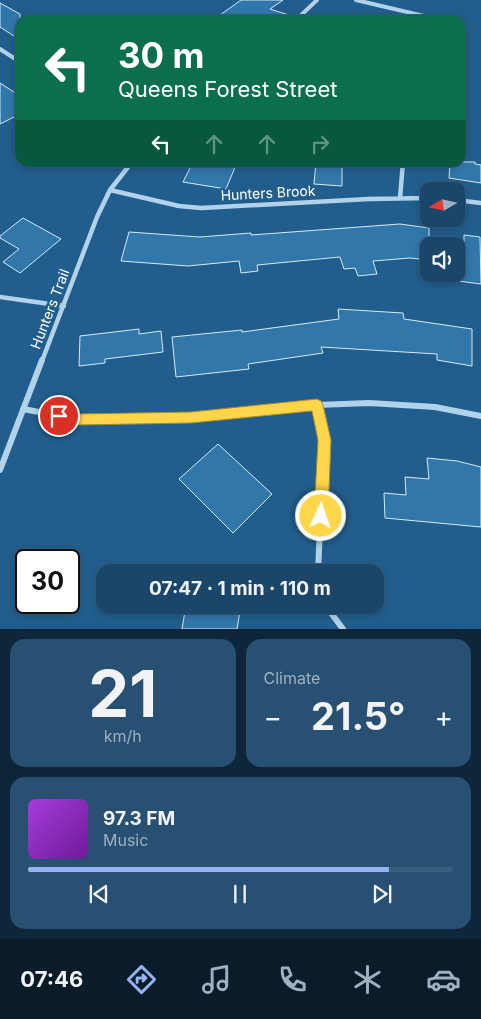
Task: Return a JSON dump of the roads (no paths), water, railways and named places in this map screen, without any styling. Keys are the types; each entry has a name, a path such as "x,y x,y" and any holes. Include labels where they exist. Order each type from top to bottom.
{"street":[{"path":"301,15 317,0"},
{"path":"356,0 420,15"},
{"path":"0,49 15,59"},
{"name":"Hunters Trail","path":"0,470 97,216 110,190 128,167"},
{"path":"400,198 403,167"},
{"name":"Hunters Brook","path":"110,190 178,206 201,208 420,198"},
{"path":"465,201 481,203"},
{"path":"0,297 64,306"},
{"path":"23,409 77,419 191,417 317,405 369,403 435,407 481,416"},
{"path":"317,405 324,440 318,564"},
{"path":"332,614 343,629"}]}
